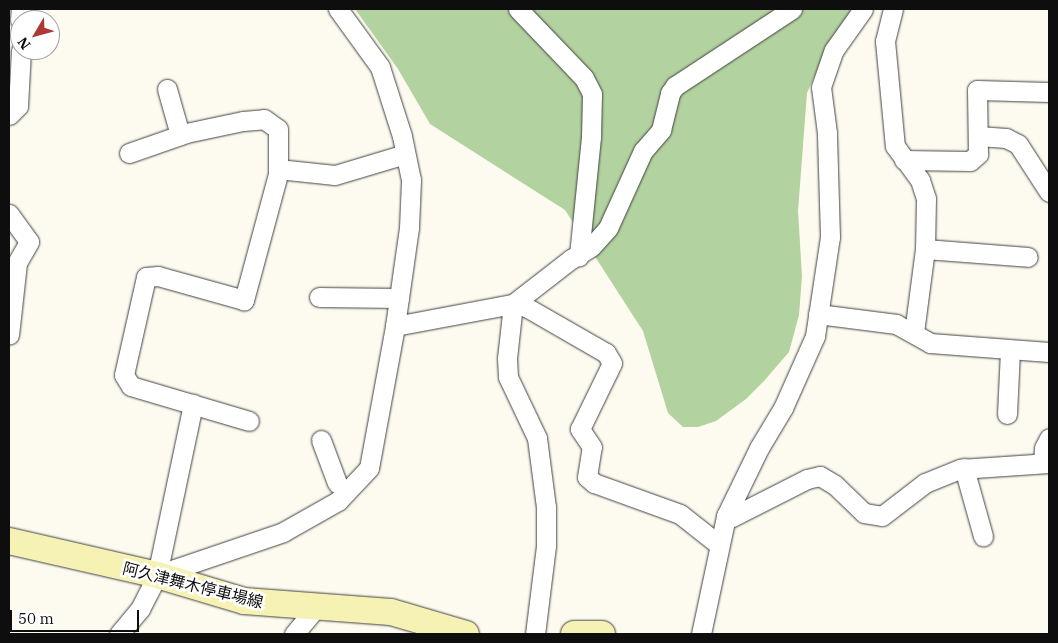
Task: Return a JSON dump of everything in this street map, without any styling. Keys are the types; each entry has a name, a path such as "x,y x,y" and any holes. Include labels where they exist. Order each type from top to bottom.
{"main road":[{"name":"阿久津舞木停車場線","path":"9,541 157,575 244,600 391,612 466,634"},
{"path":"574,634 602,634"}],"street":[{"path":"157,575 283,532 322,512 356,486 370,468 378,435 409,228 411,180 380,67 338,9"},
{"path":"518,9 584,78 592,94 589,163 579,256"},
{"path":"535,634 546,546 546,507 537,438 508,377 507,358 513,304 579,256 608,228 642,151 662,130 670,93 675,86 792,9"},
{"path":"701,634 718,544 726,516 804,364 815,336 830,237 827,133 821,87 834,50 863,9"},
{"path":"893,9 885,41 895,146 925,192 926,250 920,310 914,333"},
{"path":"9,115 18,106 21,60"},
{"path":"167,89 180,135"},
{"path":"904,160 970,161 978,154 977,90 1049,92"},
{"path":"129,153 180,135 243,120 270,121 279,132 278,170 244,300 158,276 146,277 124,375 131,386 249,421"},
{"path":"978,136 1006,138 1018,144 1049,192"},
{"path":"278,170 335,175 405,154"},
{"path":"9,214 29,242 17,263 9,335"},
{"path":"926,250 1028,257"},
{"path":"319,296 398,298"},
{"path":"395,326 513,304 526,307 606,354 612,363 580,429 592,447 588,477 594,483 680,514 718,544"},
{"path":"818,314 896,324 930,343 1049,352"},
{"path":"1007,414 1010,350"},
{"path":"119,634 140,609 157,575 194,404"},
{"path":"726,516 732,517 807,479 820,476 835,485 864,513 882,516 925,482 964,468 1046,463 1044,448 1049,438"},
{"path":"321,440 336,483"},
{"path":"964,468 983,536"},
{"path":"294,634 317,607"}],"green space":[{"path":"355,9 853,9 822,59 807,93 798,211 802,276 799,315 789,352 746,399 716,421 698,427 683,427 668,413 643,331 565,210 430,124 398,69"}]}
